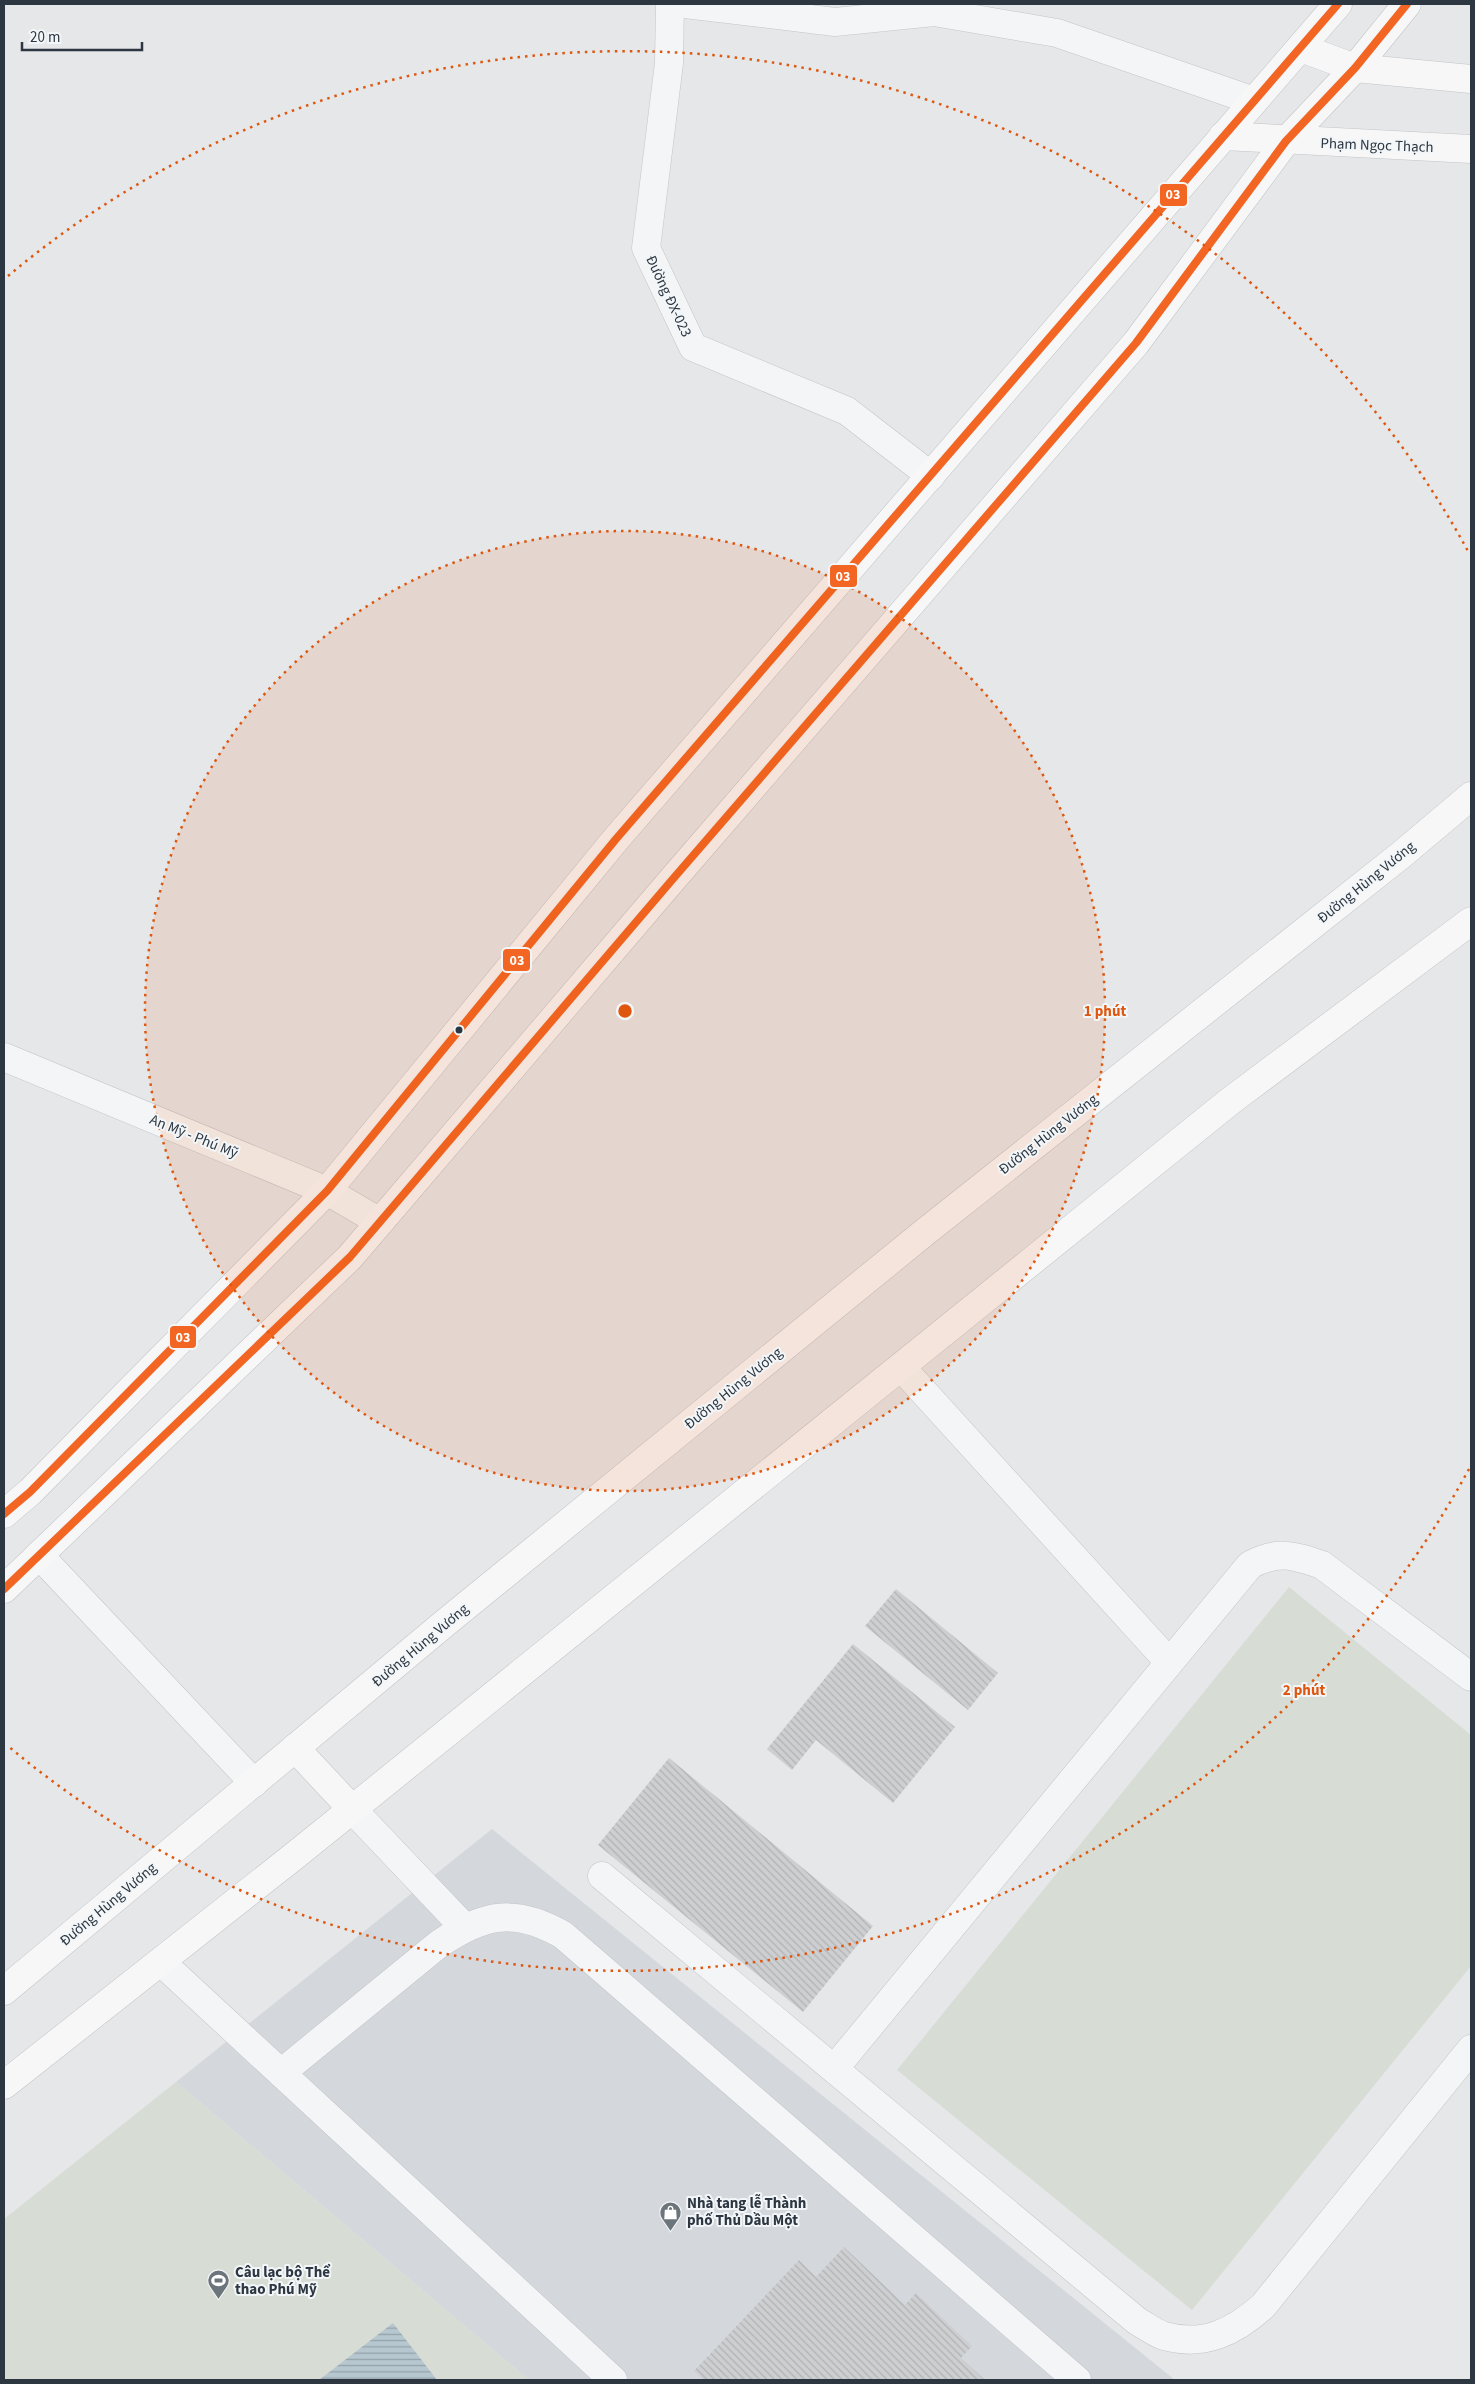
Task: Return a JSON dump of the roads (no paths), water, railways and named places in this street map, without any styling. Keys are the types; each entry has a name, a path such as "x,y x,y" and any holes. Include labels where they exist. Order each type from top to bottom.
{"main road":[{"path":"4,1514 30,1492 327,1191 616,839 1338,4"},
{"path":"4,1589 350,1257 672,880 1136,343 1286,141 1355,68 1408,4"},
{"path":"1301,48 1355,68 1471,79"},
{"name":"Phạm Ngọc Thạch","path":"1223,136 1286,141 1471,149"},
{"name":"Đường Hùng Vương","path":"4,1991 295,1748 918,1238 1393,861 1471,796"},
{"path":"4,2085 352,1809 1229,1102 1471,921"},
{"path":"295,1748 352,1809"}],"street":[{"name":"Đường ĐX-023","path":"670,4 669,63 646,248 692,347 847,411 931,476"},
{"path":"685,4 835,22 934,12 1057,34 1254,101"},
{"name":"An Mỹ - Phú Mỹ","path":"4,1057 327,1191 380,1222"},
{"path":"901,1367 1169,1662"},
{"path":"834,2069 1250,1565 1265,1556 1282,1554 1300,1557 1322,1565 1471,1677"},
{"path":"39,1555 254,1783"},
{"path":"352,1809 464,1927"},
{"path":"602,1876 1137,2321 1162,2336 1186,2340 1209,2338 1228,2332 1246,2322 1263,2306 1471,2050"},
{"path":"281,2073 439,1944 464,1927 486,1920 510,1917 546,1926 563,1935 1077,2380"},
{"path":"161,1962 613,2380"}],"place":[{"name":"Nhà tang lễ Thành phố Thủ Dầu Một","path":"671,2231"},
{"name":"Câu lạc bộ Thể thao Phú Mỹ","path":"219,2300"}]}
